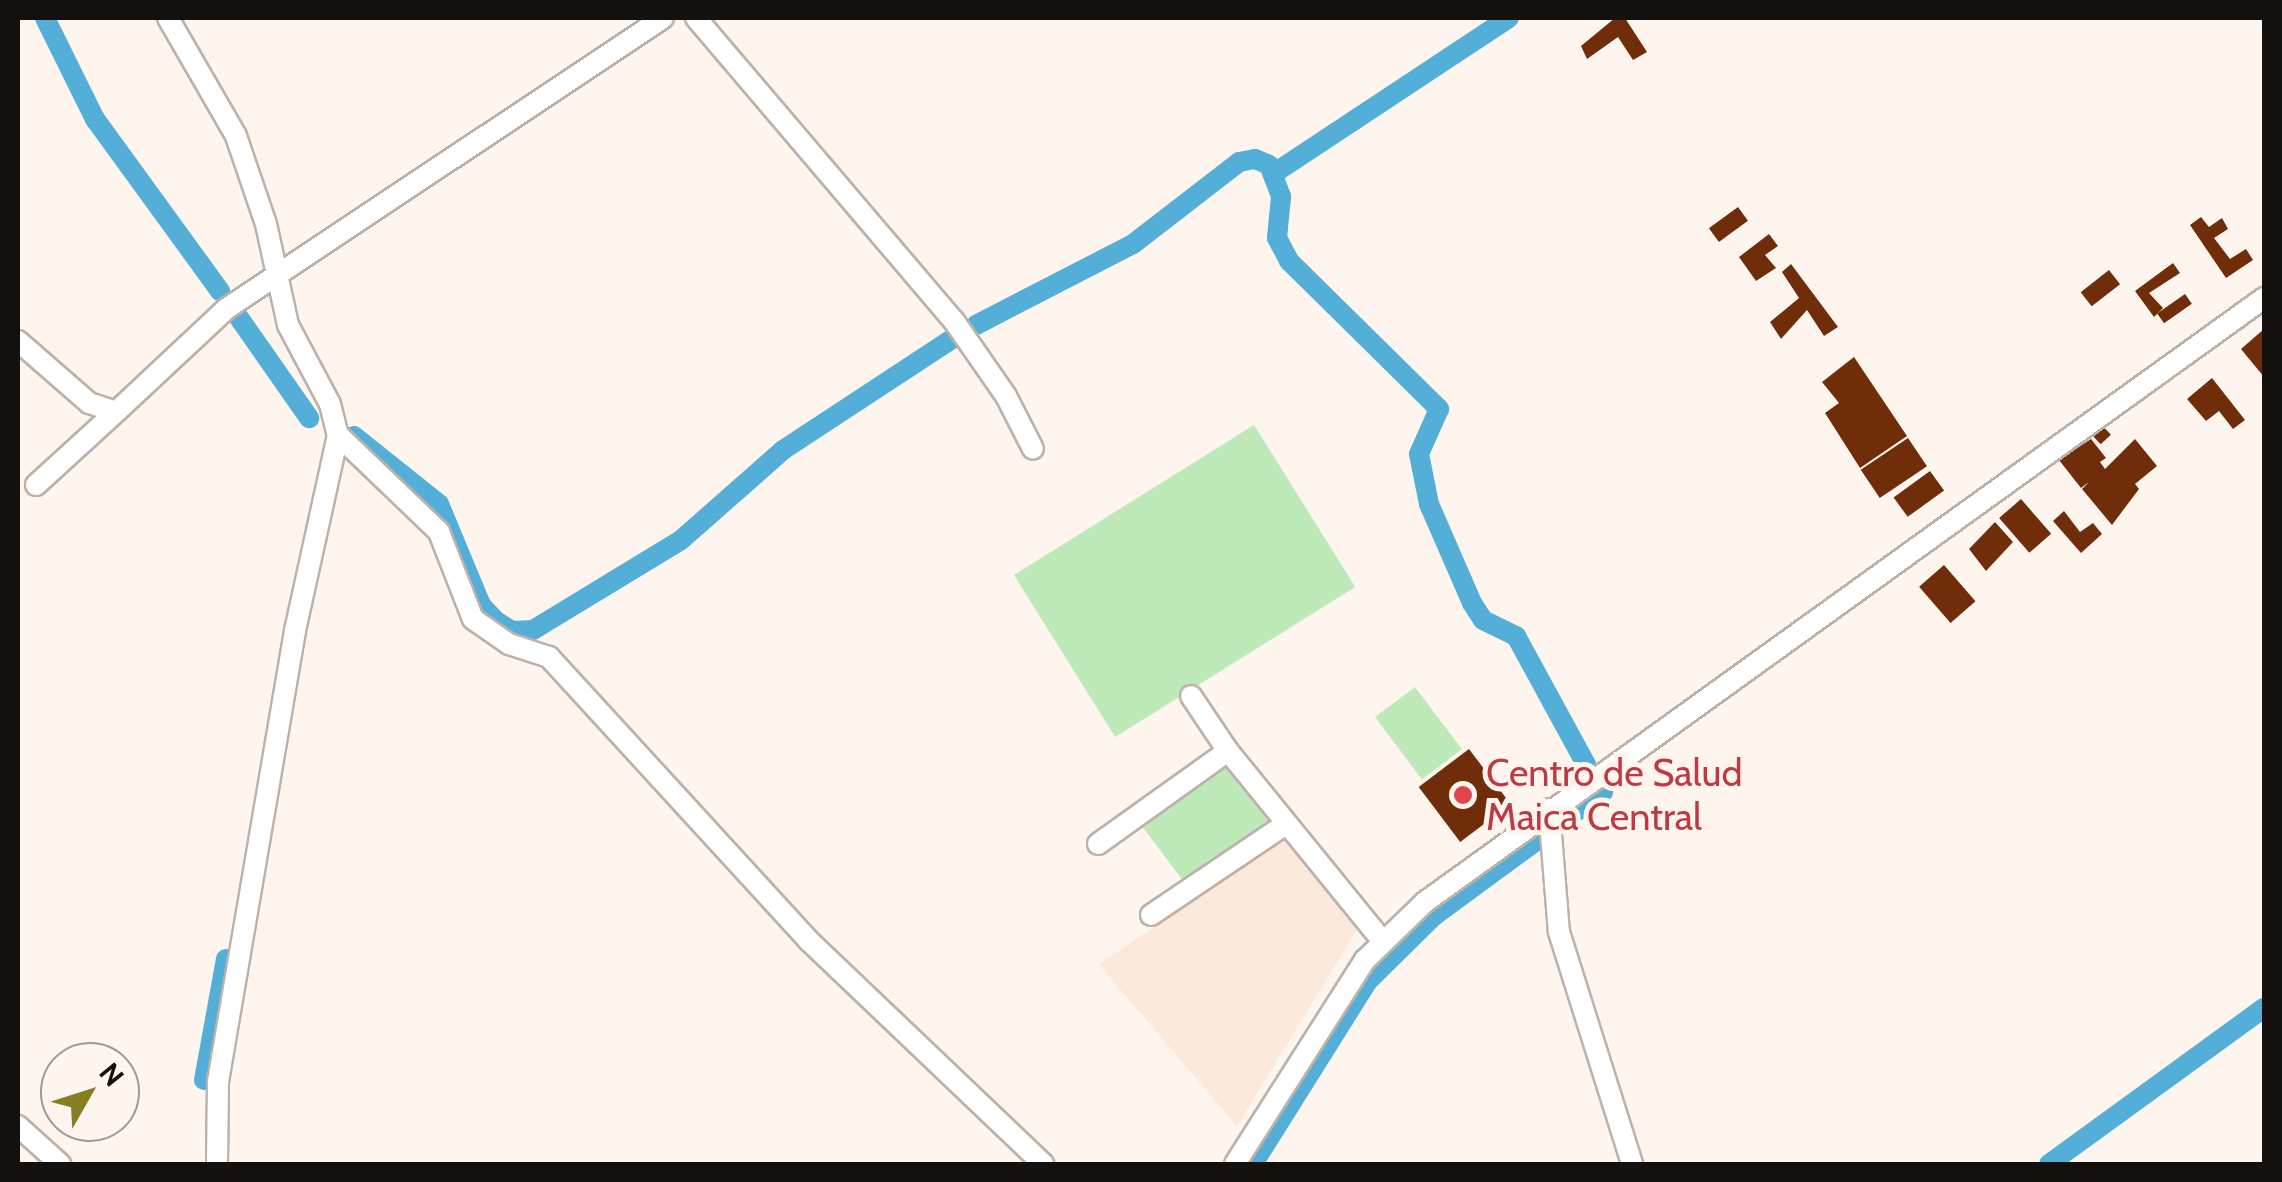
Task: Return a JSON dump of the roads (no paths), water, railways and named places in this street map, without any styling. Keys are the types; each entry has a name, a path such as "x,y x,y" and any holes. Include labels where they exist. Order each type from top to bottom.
{"street":[{"path":"168,18 236,136 279,275 288,324 330,404 338,435 296,630 218,1082 217,1164"},
{"path":"36,484 226,309 663,18"},
{"path":"696,18 971,342 1033,448"},
{"path":"1235,1164 1334,1002 1381,940 1550,809 2264,298"},
{"path":"18,341 89,403 116,412"},
{"path":"338,435 439,532 473,619 509,644 549,658 808,940 1043,1164"},
{"path":"1190,696 1228,752 1381,940"},
{"path":"1098,844 1228,752"},
{"path":"1550,809 1559,932 1632,1164"},
{"path":"1151,915 1286,824"},
{"path":"18,1126 60,1164"}],"waterway":[{"path":"45,18 95,119 220,291"},
{"path":"1273,174 1509,18"},
{"path":"976,325 1133,244 1239,162 1255,159 1269,165 1281,197 1277,238 1289,261 1439,409 1419,454 1429,504 1472,603 1483,620 1516,636 1587,766"},
{"path":"237,315 309,418"},
{"path":"354,436 439,504 481,605 512,631 533,630 681,540 783,450 955,337"},
{"path":"1566,819 1603,792"},
{"path":"1253,1164 1367,982 1434,916 1540,838"},
{"path":"204,1080 226,959"},
{"path":"2049,1164 2264,1008"}],"place":[{"name":"Centro de Salud Maica Central","path":"1463,795"}]}
